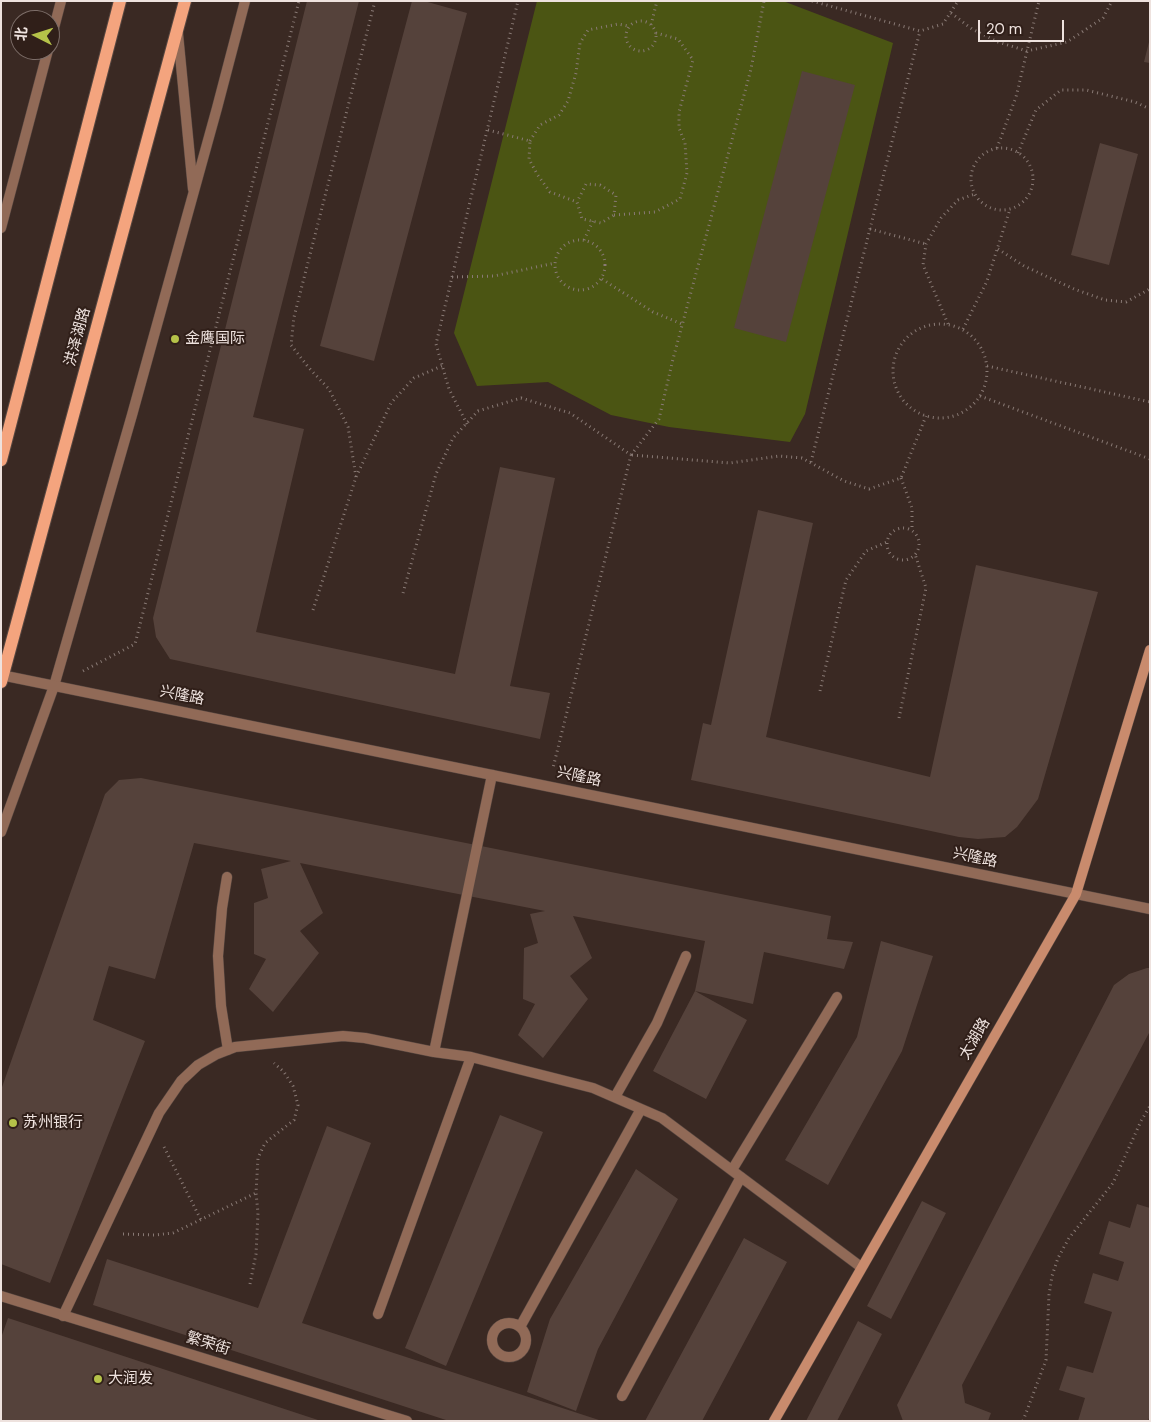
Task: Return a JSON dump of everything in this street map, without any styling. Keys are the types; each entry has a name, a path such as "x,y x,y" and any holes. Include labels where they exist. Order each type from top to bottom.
{"main road":[{"path":"1,460 120,1"},
{"name":"洪泽湖路","path":"2,677 185,1"}],"street":[{"path":"1,832 54,686 194,194 245,1"},
{"path":"178,30 194,194"},
{"path":"1,228 45,60"},
{"name":"太湖路","path":"774,1421 861,1266 1076,894 1150,650"},
{"name":"兴隆路","path":"2,677 1150,909"},
{"path":"434,1052 492,775"},
{"path":"227,878 222,908 218,956 221,1006 228,1050"},
{"path":"615,1097 657,1023 686,956"},
{"path":"622,1396 736,1173 837,997"},
{"path":"63,1316 159,1113 181,1081 198,1065 216,1054 235,1047 343,1036 365,1038 434,1052 471,1057 593,1088 615,1097 662,1118 861,1266"},
{"path":"378,1314 471,1057"},
{"path":"520,1327 641,1109"},
{"name":"繁荣街","path":"1,1296 407,1421"}],"path":[{"path":"54,686 136,644 299,1"},
{"path":"356,477 348,427 329,389 291,345 294,316 375,1"},
{"path":"467,424 449,388 436,344 518,1"},
{"path":"651,25 657,1"},
{"path":"548,786 631,455 659,419 682,324 751,68 764,1"},
{"path":"812,1 920,31 943,24 958,1"},
{"path":"997,148 1016,97 1039,1"},
{"path":"951,13 972,29 998,42 1027,51 1066,42 1103,18 1112,1"},
{"path":"577,202 550,192 529,159 530,141 540,124 559,115 568,101 576,73 580,43 588,30 618,24 628,26 637,21 647,22 656,33 656,38 651,47 647,50 637,51 632,49 625,36 628,26"},
{"path":"811,462 920,31"},
{"path":"614,215 616,195 600,185 586,184 577,202 582,219 601,223 614,215 655,212 680,199 687,173 686,143 678,128 679,112 693,60 678,39 656,33"},
{"path":"1018,153 1036,110 1061,90 1086,90 1135,102 1150,109"},
{"path":"488,130 530,141"},
{"path":"997,148 1008,149 1018,153 1026,160 1031,169 1033,180 1031,190 1025,200 1010,209 998,210 989,207 981,202 972,186 971,176 979,158 997,148"},
{"path":"948,324 923,265 926,244 941,218 958,200 975,194"},
{"path":"963,329 987,281 1010,209"},
{"path":"584,240 592,221"},
{"path":"870,229 926,244"},
{"path":"584,240 592,242 604,254 606,262 605,271 602,279 589,289 572,289 559,279 555,263 557,255 568,242 584,240"},
{"path":"998,249 1024,266 1074,289 1105,300 1126,302 1150,288"},
{"path":"452,277 494,276 555,263"},
{"path":"602,279 653,312 682,324"},
{"path":"932,324 948,324 963,329 975,338 983,351 987,366 986,382 980,396 970,408 957,416 941,418 926,416 912,409 902,398 895,384 894,368 897,353 905,339 918,330 932,324"},
{"path":"313,610 356,477 391,403 414,378 442,366"},
{"path":"987,366 1150,402"},
{"path":"980,396 1150,459"},
{"path":"403,593 436,474 453,438 478,411 521,398 570,413 631,455 730,463 779,456 802,458 844,482 869,488 901,478"},
{"path":"912,531 907,529 896,530 887,542 889,553 897,560 912,558 919,544 912,531 912,508 901,478 926,416"},
{"path":"820,691 846,580 866,551 887,542"},
{"path":"899,718 926,588 915,554"},
{"path":"250,1284 256,1254 258,1158 265,1144 294,1120 298,1105 293,1086 284,1072 253,1045"},
{"path":"1023,1421 1046,1360 1049,1296 1052,1276 1058,1258 1069,1238 1113,1183 1141,1121 1150,1106"},
{"path":"153,1125 201,1220"},
{"path":"102,1234 155,1235 173,1232 256,1193"}],"green space":[{"path":"537,1 783,1 893,43 805,414 790,442 669,427 611,415 548,382 477,386 454,333"}],"building":[{"path":"307,1 359,1 253,417 304,429 256,632 455,674 500,467 555,478 510,686 550,693 540,739 170,659 156,637 153,618"},
{"path":"412,1 424,1 467,13 374,361 320,346"},
{"path":"1150,42 1150,63 1144,62"},
{"path":"802,71 855,85 786,342 734,328"},
{"path":"1100,143 1138,154 1109,265 1071,255"},
{"path":"758,510 813,523 766,737 930,777 976,565 1098,592 1038,799 1017,827 1005,837 978,839 959,837 691,780 703,723 711,725"},
{"path":"141,778 831,916 827,939 853,942 844,969 764,952 753,1004 695,991 705,941 573,916 592,958 570,976 588,999 543,1058 518,1035 535,1004 523,999 524,948 538,943 530,914 545,911 300,863 323,913 300,931 319,953 273,1012 249,989 266,959 254,954 254,903 268,898 261,869 291,861 194,843 155,979 109,966 93,1020 145,1041 50,1283 1,1264 1,1090 105,794 119,780"},
{"path":"881,941 933,956 902,1051 828,1185 785,1160 857,1037"},
{"path":"1150,968 1150,1034 962,1385 965,1403 991,1413 988,1421 903,1421 897,1405 1114,985 1129,974"},
{"path":"695,991 747,1020 706,1099 653,1071"},
{"path":"500,1115 543,1132 446,1366 405,1348"},
{"path":"327,1126 371,1143 302,1323 602,1421 449,1421 93,1305 107,1259 258,1308"},
{"path":"636,1169 678,1199 598,1349 576,1411 527,1392 550,1319"},
{"path":"922,1201 946,1213 891,1319 867,1306"},
{"path":"1137,1204 1150,1208 1150,1415 1148,1421 1078,1421 1085,1398 1059,1390 1067,1366 1093,1373 1112,1312 1084,1303 1093,1273 1118,1281 1124,1262 1099,1254 1109,1221 1130,1228"},
{"path":"744,1238 787,1262 702,1421 645,1421"},
{"name":"大润发","path":"8,1318 318,1421 1,1421 1,1338"},
{"path":"858,1321 882,1334 837,1421 806,1421"}],"place":[{"name":"金鹰国际","path":"175,339"},
{"name":"苏州银行","path":"13,1123"},
{"name":"大润发","path":"98,1379"}]}
